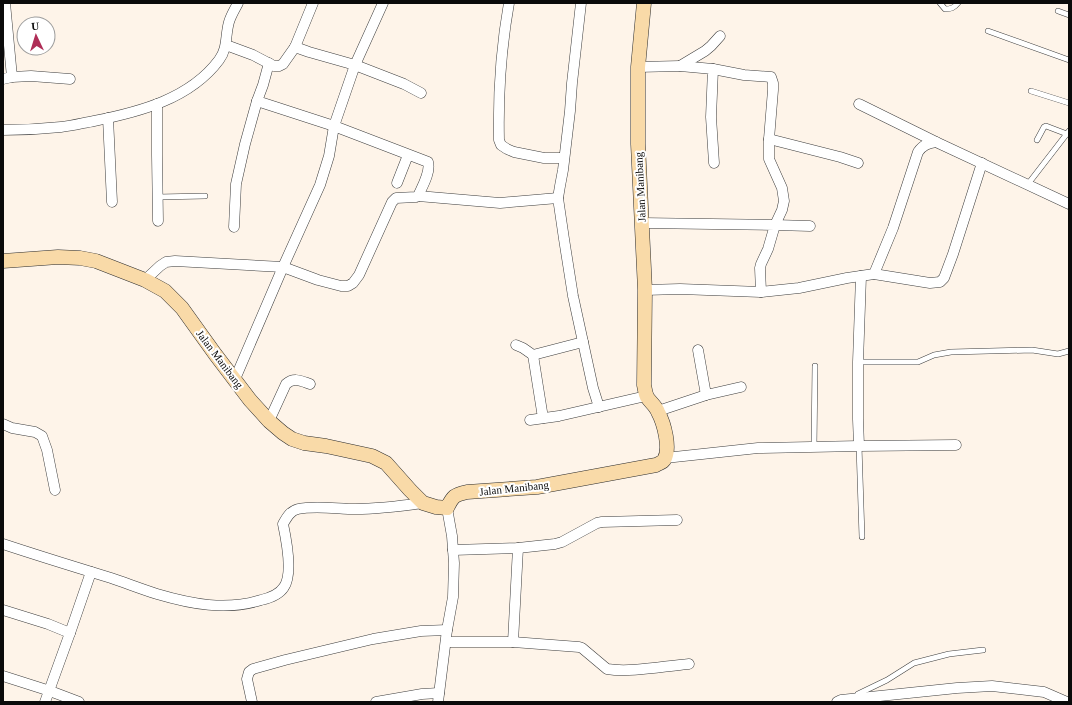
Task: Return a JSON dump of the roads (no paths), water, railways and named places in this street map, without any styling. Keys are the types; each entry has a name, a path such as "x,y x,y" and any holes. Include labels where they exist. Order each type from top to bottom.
{"street":[{"path":"5,3 7,78 31,76 70,79"},
{"path":"3,130 61,127 108,118 142,110 177,95 207,74 220,59 226,45 229,22 238,3"},
{"path":"226,45 253,55 274,66 279,66 283,64 295,47 313,3"},
{"path":"235,379 283,267 320,186 329,156 334,126 355,65 383,3"},
{"path":"509,3 500,68 498,100 499,140 501,145 514,152 544,158 564,158"},
{"path":"581,3 570,111 558,198 572,289 599,407"},
{"name":"Jalan Manibang","path":"644,3 638,67 638,144 646,290 643,371 646,396"},
{"path":"680,66 706,51 720,36"},
{"path":"295,47 355,65 404,84 421,93"},
{"path":"234,227 236,184 245,144 269,63"},
{"path":"638,67 680,66 771,77 773,90 769,159 779,180 784,201 768,249 761,264 761,292"},
{"path":"713,69 711,117 714,163"},
{"path":"257,102 334,126 428,162 427,174 418,196"},
{"path":"157,104 158,220"},
{"path":"859,104 936,142 1069,204"},
{"path":"108,118 112,202"},
{"path":"769,139 858,163"},
{"path":"874,274 893,228 918,152 926,144 936,142"},
{"path":"397,183 408,155"},
{"path":"646,290 680,289 761,292 799,288 874,274 930,283 940,282 944,278 953,254 982,163"},
{"path":"145,280 166,262 176,261 283,267 318,280 341,286 348,286 353,283 359,275 392,202 396,198 416,198 418,196 500,203 558,198"},
{"path":"642,223 810,226"},
{"name":"Jalan Manibang","path":"3,261 80,258 96,261 145,280 165,292 182,308 250,400 269,421 283,433 304,443 372,456 386,463 423,503"},
{"path":"859,446 858,362 861,276"},
{"path":"533,356 584,342"},
{"path":"516,345 528,351 533,356 543,418"},
{"path":"698,350 706,396"},
{"path":"269,421 286,384 295,379 310,384"},
{"path":"658,411 741,387"},
{"path":"530,420 559,416 646,396 658,411 664,424 667,451 665,458 758,448 956,445"},
{"path":"3,424 12,428 35,432 42,436 47,450 55,490"},
{"name":"Jalan Manibang","path":"447,508 452,498 457,494 537,487 650,466 661,462 665,458"},
{"path":"3,544 157,594 213,606 232,606 251,604 276,595 286,585 288,558 283,524 291,512 298,509 307,508 372,508 423,503 436,507 447,508 453,550 453,597 439,698 422,694 376,702"},
{"path":"453,550 518,548 559,543 598,523 677,520"},
{"path":"514,642 518,548"},
{"path":"45,702 91,572"},
{"path":"3,610 48,624 70,633"},
{"path":"252,702 247,679 249,672 254,669 285,660 374,639 421,631 448,630"},
{"path":"446,642 514,642 579,647 607,669 627,670 689,664"},
{"path":"3,676 79,702"},
{"path":"839,701 957,688 992,686 1044,692 1067,702"}],"lane":[{"path":"940,3 945,9 950,9 958,3"},
{"path":"1058,11 1069,15"},
{"path":"988,31 1069,60"},
{"path":"1031,91 1069,103"},
{"path":"1028,184 1068,133 1046,126 1037,140"},
{"path":"158,197 205,196"},
{"path":"858,362 918,362 934,355 951,352 1032,350 1058,354 1069,351"},
{"path":"814,447 815,366"},
{"path":"859,446 862,537"},
{"path":"839,701 863,693 914,663 949,654 984,650"}]}
